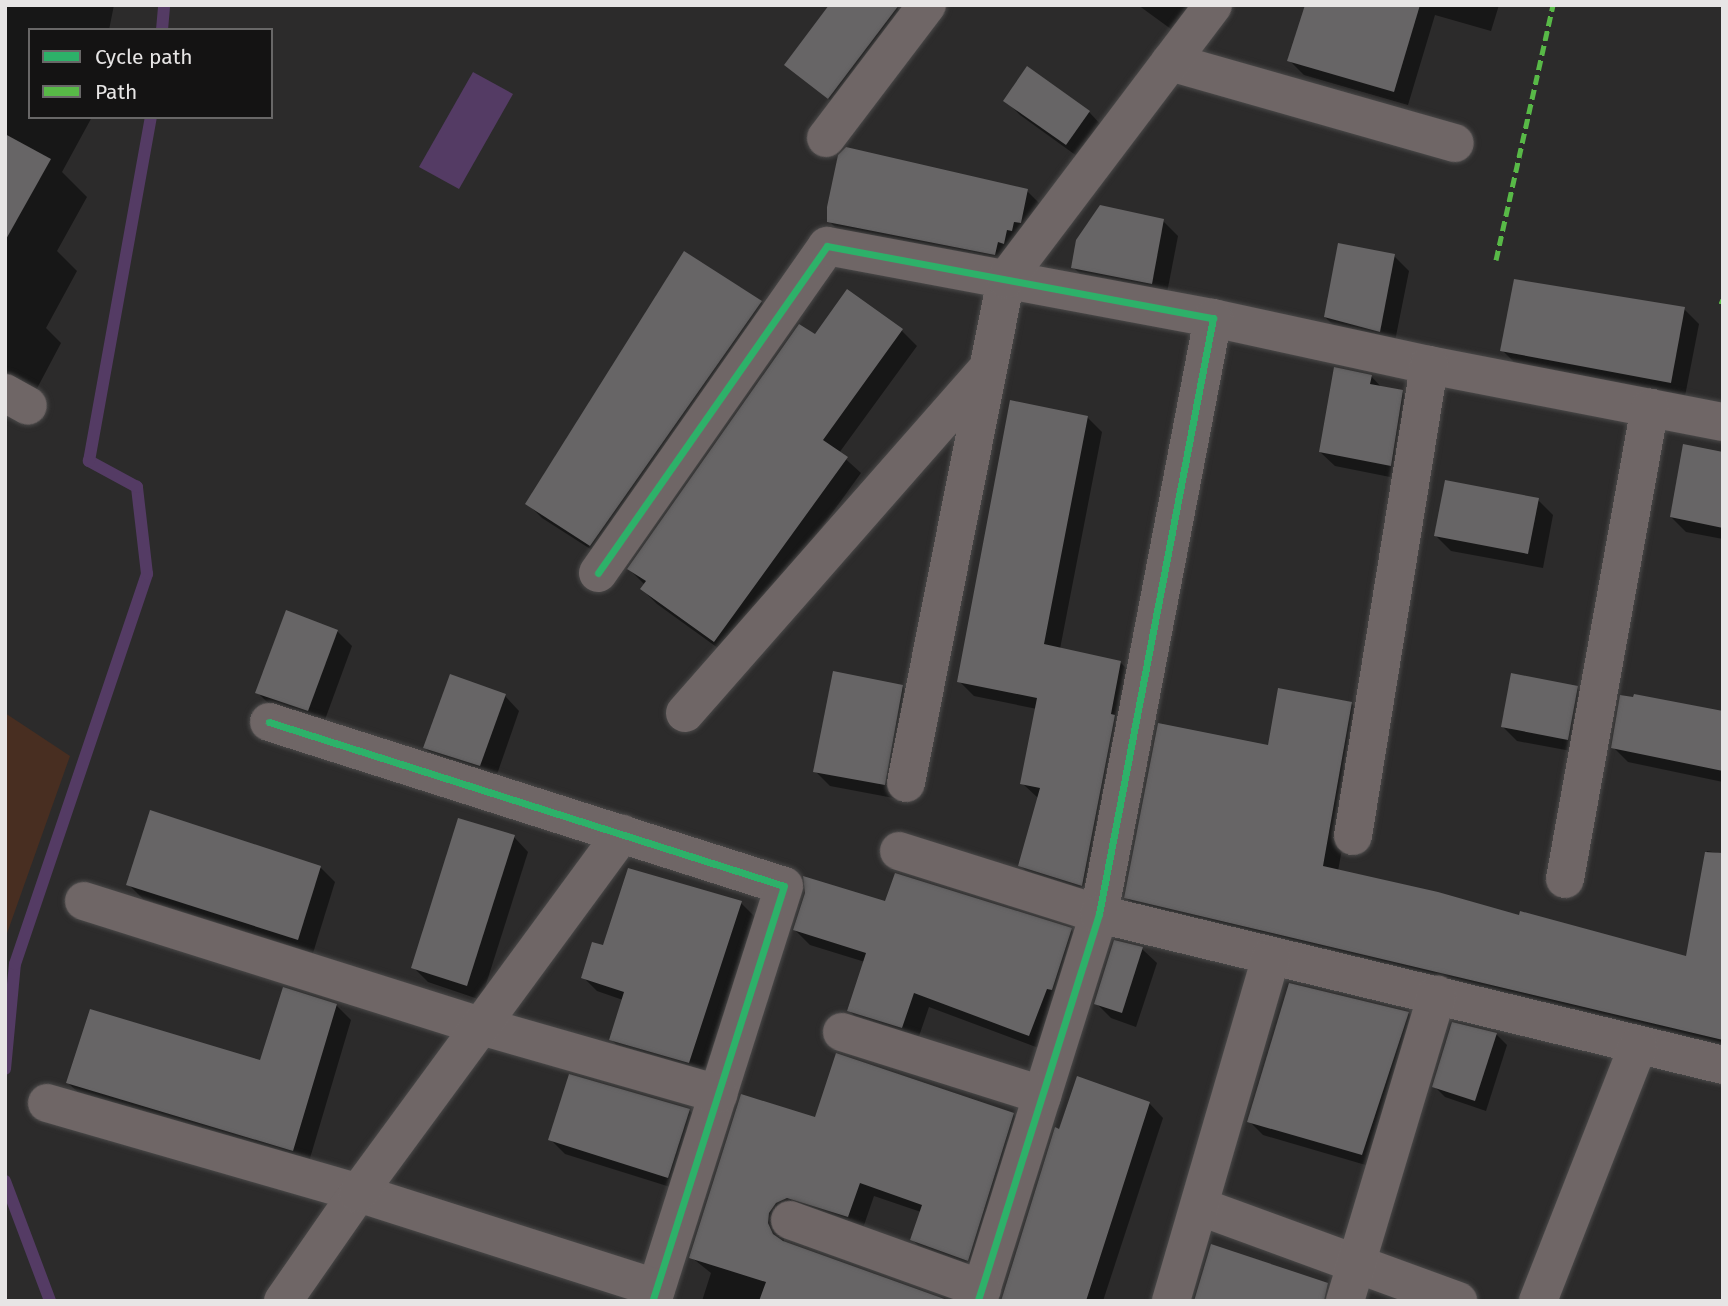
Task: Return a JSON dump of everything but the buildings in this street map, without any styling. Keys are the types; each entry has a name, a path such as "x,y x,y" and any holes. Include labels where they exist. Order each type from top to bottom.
{"street":[{"path":"826,138 927,5"},
{"path":"906,783 1006,279 1213,5"},
{"path":"1170,62 1455,143"},
{"path":"598,573 827,246 1213,318 1429,365 1723,422"},
{"path":"790,1220 980,1295 1099,914 1213,318"},
{"path":"1353,836 1429,365"},
{"path":"685,713 989,366"},
{"path":"1565,880 1650,408"},
{"path":"47,1102 358,1193 654,1295 784,886 269,722"},
{"path":"284,1301 358,1193 622,834"},
{"path":"899,852 1099,914 1723,1065"},
{"path":"84,901 481,1026 718,1094"},
{"path":"1171,1301 1201,1207 1271,957"},
{"path":"1351,1284 1437,995"},
{"path":"842,1032 1042,1095"},
{"path":"1538,1301 1638,1046"},
{"path":"1201,1207 1351,1284 1458,1301"}],"shaded area":[{"path":"473,72 513,94 459,189 419,167"},
{"path":"5,713 70,756 5,939"}],"waterway":[{"path":"162,28 164,5"},
{"path":"5,1069 15,964 147,574 137,487 89,461 151,119"},
{"path":"5,1181 50,1301"}],"marked path":[{"path":"1496,260 1553,5"},
{"path":"1721,304 1723,299"}],"cycle path":[{"path":"598,573 827,246 1213,318 1099,914 978,1301"},
{"path":"269,722 784,886 652,1301"}]}
